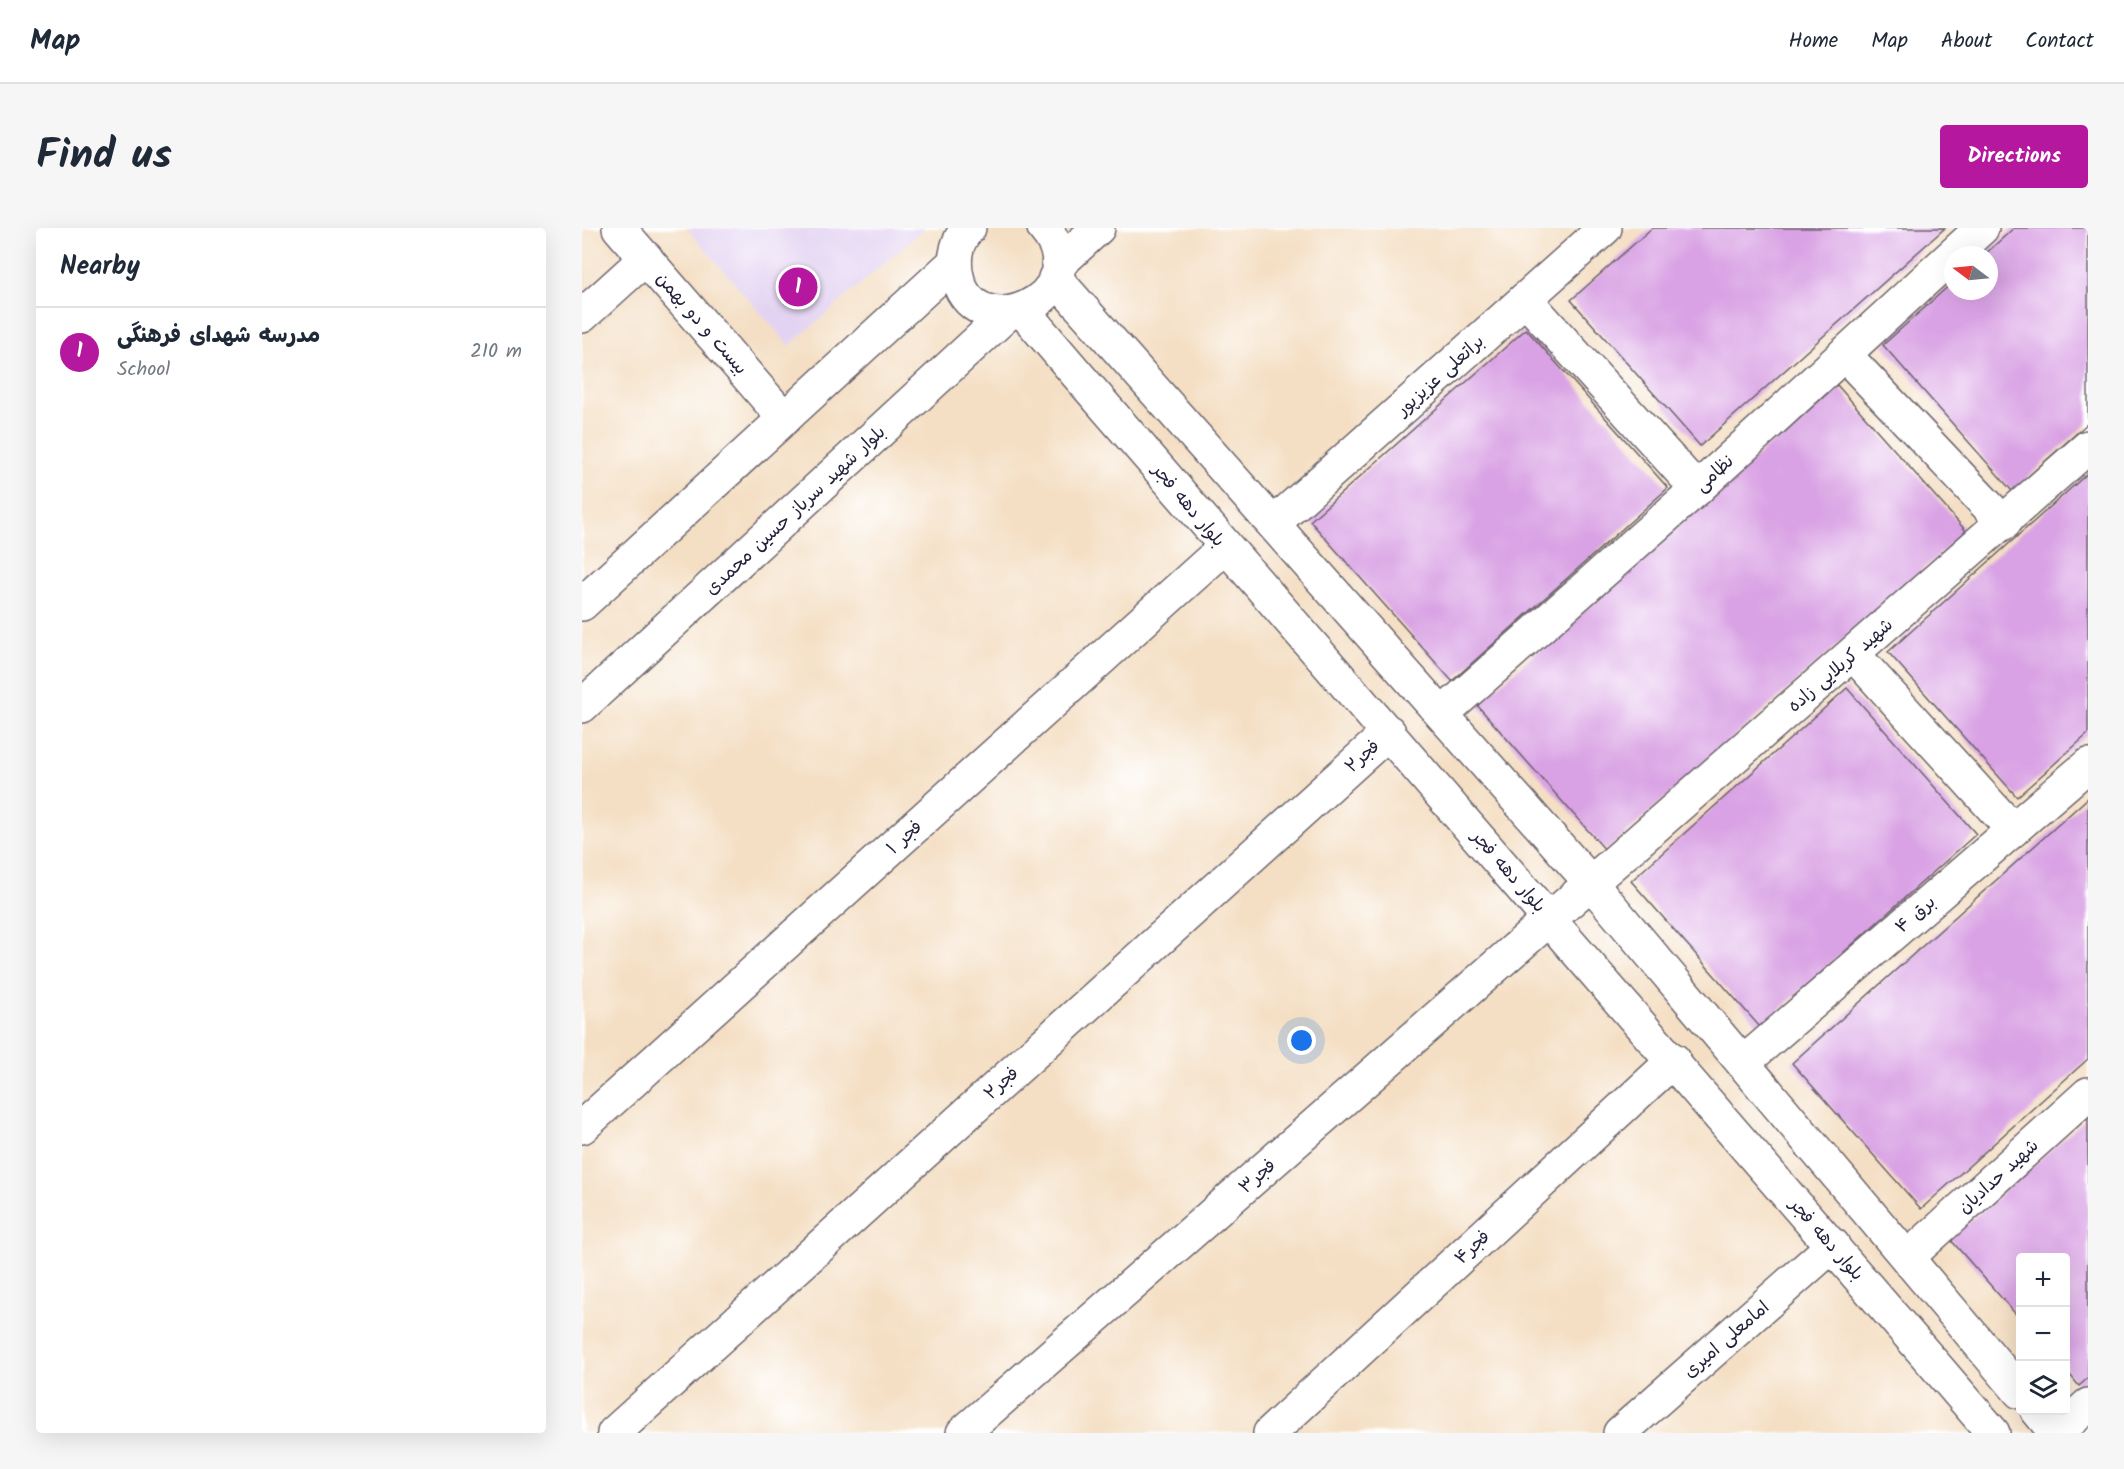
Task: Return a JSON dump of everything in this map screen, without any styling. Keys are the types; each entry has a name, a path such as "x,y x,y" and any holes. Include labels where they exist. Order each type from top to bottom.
{"street":[{"name":"بیست و دو بهمن","path":"619,228 784,418"},
{"path":"1044,228 1056,249 1056,272 1591,883 2016,1387"},
{"path":"1056,272 1098,228"},
{"name":"براتعلی عزیزپور","path":"1274,523 1605,228"},
{"name":"نظامی","path":"1443,714 1697,489 1983,228"},
{"path":"965,229 957,246 955,262 957,278 965,292 976,304 991,311 1015,312"},
{"path":"582,316 646,258"},
{"path":"582,604 955,262"},
{"name":"بلوار شهید سرباز حسین محمدی","path":"582,706 1015,312 1037,304 1048,292 1056,272"},
{"path":"1525,299 1697,489"},
{"name":"بلوار دهه فجر","path":"1015,312 1389,732 1994,1433"},
{"path":"1844,354 2004,523"},
{"name":"شهید کربلایی زاده","path":"1551,920 2088,447"},
{"name":"فجر ۱","path":"582,1127 1225,548"},
{"path":"1853,654 2013,830"},
{"name":"فجر۲","path":"614,1433 1389,732"},
{"name":"برق ۴","path":"1743,1063 2088,765"},
{"name":"فجر۳","path":"963,1433 1551,920"},
{"name":"فجر۴","path":"1270,1433 1674,1060"},
{"name":"شهید حدادیان","path":"1907,1258 2088,1094"},
{"name":"امامعلی امیری","path":"1620,1433 1833,1245"},
{"path":"2041,1415 2056,1433 2088,1405"}],"shaded area":[{"path":"687,228 925,228 789,346"}],"building":[{"path":"1652,228 1945,228 1700,446 1571,300"},
{"path":"2014,228 2088,228 2088,423 2012,491 1883,345 1944,290 1944,300 1998,300 1998,246 1994,246"},
{"path":"1526,329 1668,488 1452,681 1310,521"},
{"path":"1837,385 1966,531 1606,851 1477,705"},
{"path":"2088,473 2088,734 2017,797 1888,652"},
{"path":"1847,688 1976,834 1760,1027 1631,881"},
{"path":"2088,798 2088,1059 1921,1209 1792,1063"},
{"path":"2088,1117 2088,1378 2079,1386 2070,1375 2070,1253 2016,1253 2016,1314 1950,1239"}],"place":[{"name":"مدرسه شهدای فرهنگی","path":"798,287"}]}
